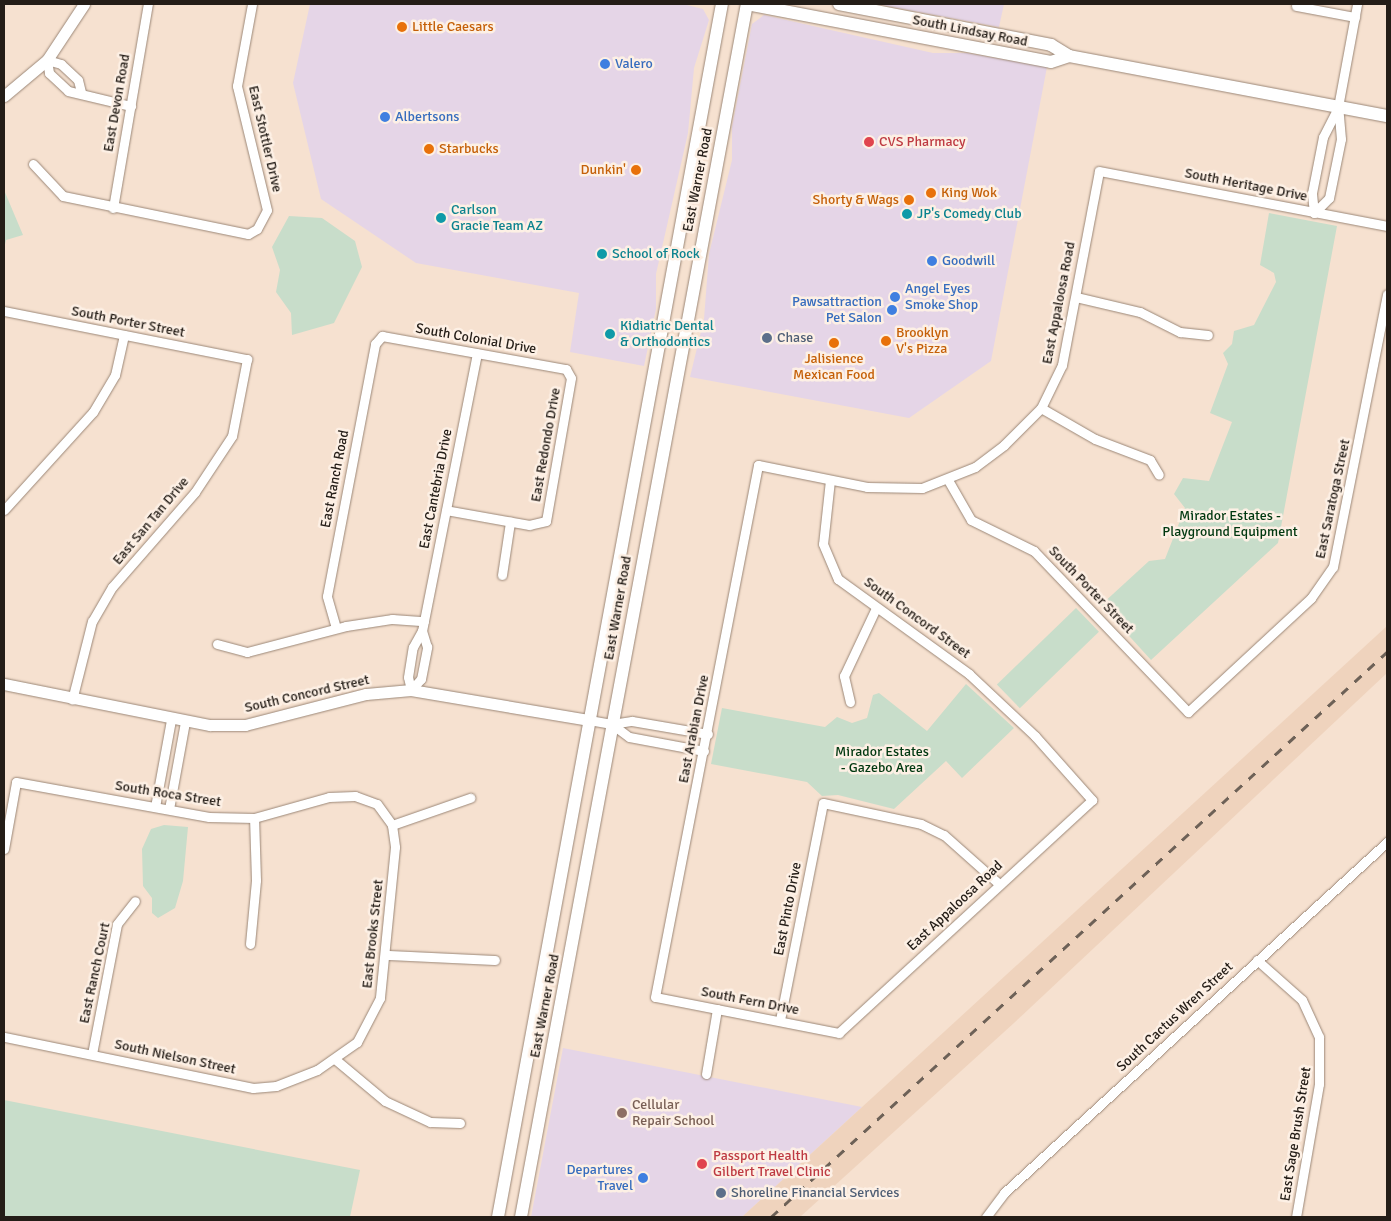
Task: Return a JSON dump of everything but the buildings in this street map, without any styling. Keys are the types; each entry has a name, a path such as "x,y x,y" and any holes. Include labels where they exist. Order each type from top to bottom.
{"main road":[{"name":"East Warner Road","path":"498,1217 722,4"},
{"name":"East Warner Road","path":"521,1217 747,4"},
{"name":"South Lindsay Road","path":"747,4 1051,62 1068,56"},
{"name":"South Lindsay Road","path":"839,4 1051,45 1068,56 1387,116"},
{"path":"958,43 969,38 998,42 1020,39"},
{"path":"668,294 691,299"}],"street":[{"path":"4,96 46,60 84,4"},
{"name":"East Devon Road","path":"113,208 148,4"},
{"name":"East Stottler Drive","path":"113,208 248,234 262,222 265,198 237,86 252,4"},
{"path":"1314,213 1329,198 1341,139 1338,106 1357,4"},
{"path":"1296,6 1354,17"},
{"path":"46,60 49,73 68,91 81,92 130,106"},
{"path":"46,60 61,64 72,74 81,92"},
{"path":"1314,213 1312,193 1323,137 1338,106"},
{"path":"33,164 63,196 113,208"},
{"name":"South Heritage Drive","path":"1099,171 1387,226"},
{"name":"East Appaloosa Road","path":"948,480 1004,445 1041,408 1062,365 1099,171"},
{"name":"East Saratoga Street","path":"1188,712 1311,598 1334,566 1387,294"},
{"path":"1076,297 1140,312 1180,332 1208,335"},
{"name":"South Porter Street","path":"4,311 247,359"},
{"path":"4,510 93,412 115,375 124,335"},
{"name":"South Colonial Drive","path":"382,336 566,369"},
{"name":"East Ranch Road","path":"336,628 327,596 375,344 382,336"},
{"name":"East Cantebria Drive","path":"411,690 408,677 413,647 422,631 477,353"},
{"name":"East San Tan Drive","path":"72,700 92,621 112,587 195,492 232,436 247,359"},
{"name":"East Redondo Drive","path":"510,522 540,525 546,521 572,378 566,369"},
{"path":"1041,408 1095,440 1150,460 1158,475"},
{"name":"East Arabian Drive","path":"656,997 708,734 758,465 830,480"},
{"path":"830,480 895,490 948,480"},
{"name":"South Concord Street","path":"830,480 822,527 828,561 838,579 876,608 922,637 969,674 1035,736 1092,800"},
{"name":"South Porter Street","path":"948,480 971,520 1034,550 1188,712"},
{"path":"446,510 510,522 502,575"},
{"path":"850,702 844,676 876,608"},
{"path":"217,644 247,652 336,628 392,620 424,621"},
{"name":"East Cantebria Drive","path":"411,690 421,679 426,657 422,631"},
{"name":"South Concord Street","path":"4,684 72,700 185,722 245,725 366,694 411,690 590,720"},
{"path":"155,807 171,720"},
{"path":"590,720 612,724 632,721 708,734"},
{"path":"169,810 185,722"},
{"path":"612,724 629,737 704,751"},
{"name":"South Roca Street","path":"4,849 16,782 209,817 254,818 329,797 356,796 377,804 392,826"},
{"path":"392,826 470,798"},
{"name":"East Appaloosa Road","path":"839,1033 1092,800"},
{"name":"East Pinto Drive","path":"780,1020 823,803 921,824 944,835 999,884"},
{"path":"250,944 256,880 254,818"},
{"name":"East Brooks Street","path":"336,1060 357,1042 370,1021 380,998 388,955 395,847 392,826"},
{"name":"South Cactus Wren Street","path":"986,1217 1004,1193 1387,842"},
{"name":"East Ranch Court","path":"92,1054 117,924 134,902"},
{"path":"388,955 495,960"},
{"name":"East Sage Brush Street","path":"1257,960 1302,1000 1319,1037 1319,1084 1296,1217"},
{"name":"South Fern Drive","path":"656,997 839,1033"},
{"path":"706,1074 717,1009"},
{"name":"South Nielson Street","path":"4,1037 253,1088 297,1080 336,1060"},
{"path":"336,1060 385,1101 430,1122 460,1123"}],"shaded area":[{"path":"310,4 683,4 703,9 709,20 694,68 688,133 656,274 656,309 644,366 570,352 579,293 416,263 321,199 293,83"},
{"path":"876,4 1004,4 999,27"},
{"path":"764,15 933,53 967,53 1047,67 991,361 909,418 690,377 704,319 709,254 732,160 732,127 752,24"},
{"path":"1387,626 1387,673 1014,1023 800,1217 742,1217"},
{"path":"563,1048 862,1107 742,1217 531,1217"}],"green space":[{"path":"4,190 23,235 6,240 4,249"},
{"name":"Mirador Estates - Playground Equipment","path":"1269,213 1337,226 1278,543 1151,660 1101,605 1149,561 1165,559 1185,508 1174,494 1183,478 1209,481 1232,422 1210,413 1228,364 1223,353 1232,344 1234,331 1254,325 1276,282 1274,273 1260,265"},
{"path":"289,216 322,218 355,241 362,267 334,323 292,335 291,313 276,292 280,270 272,247"},
{"path":"1076,608 1099,632 1020,708 997,684"},
{"name":"Mirador Estates - Gazebo Area","path":"966,684 1014,728 962,778 946,761 894,809 838,795 822,796 807,782 711,764 722,708 825,727 837,717 852,723 867,718 873,695 879,693 927,731"},
{"path":"164,825 188,827 183,881 175,908 158,918 152,913 152,898 143,886 142,849 151,829"},
{"path":"4,1100 360,1170 350,1217 4,1217"}],"railway":[{"path":"771,1217 1387,652"}],"place":[{"name":"Little Caesars","path":"402,27"},
{"name":"Valero","path":"605,64"},
{"name":"Albertsons","path":"385,117"},
{"name":"CVS Pharmacy","path":"869,142"},
{"name":"Starbucks","path":"429,149"},
{"name":"Dunkin'","path":"636,170"},
{"name":"King Wok","path":"931,193"},
{"name":"Shorty & Wags","path":"909,200"},
{"name":"JP's Comedy Club","path":"907,214"},
{"name":"Carlson Gracie Team AZ","path":"441,218"},
{"name":"School of Rock","path":"602,254"},
{"name":"Goodwill","path":"932,261"},
{"name":"Angel Eyes Smoke Shop","path":"895,297"},
{"name":"Pawsattraction Pet Salon","path":"892,310"},
{"name":"Kidiatric Dental & Orthodontics","path":"610,334"},
{"name":"Chase","path":"767,338"},
{"name":"Brooklyn V's Pizza","path":"886,341"},
{"name":"Jalisience Mexican Food","path":"834,343"},
{"name":"Cellular Repair School","path":"622,1113"},
{"name":"Passport Health Gilbert Travel Clinic","path":"702,1164"},
{"name":"Departures Travel","path":"643,1178"},
{"name":"Shoreline Financial Services","path":"721,1193"}]}
